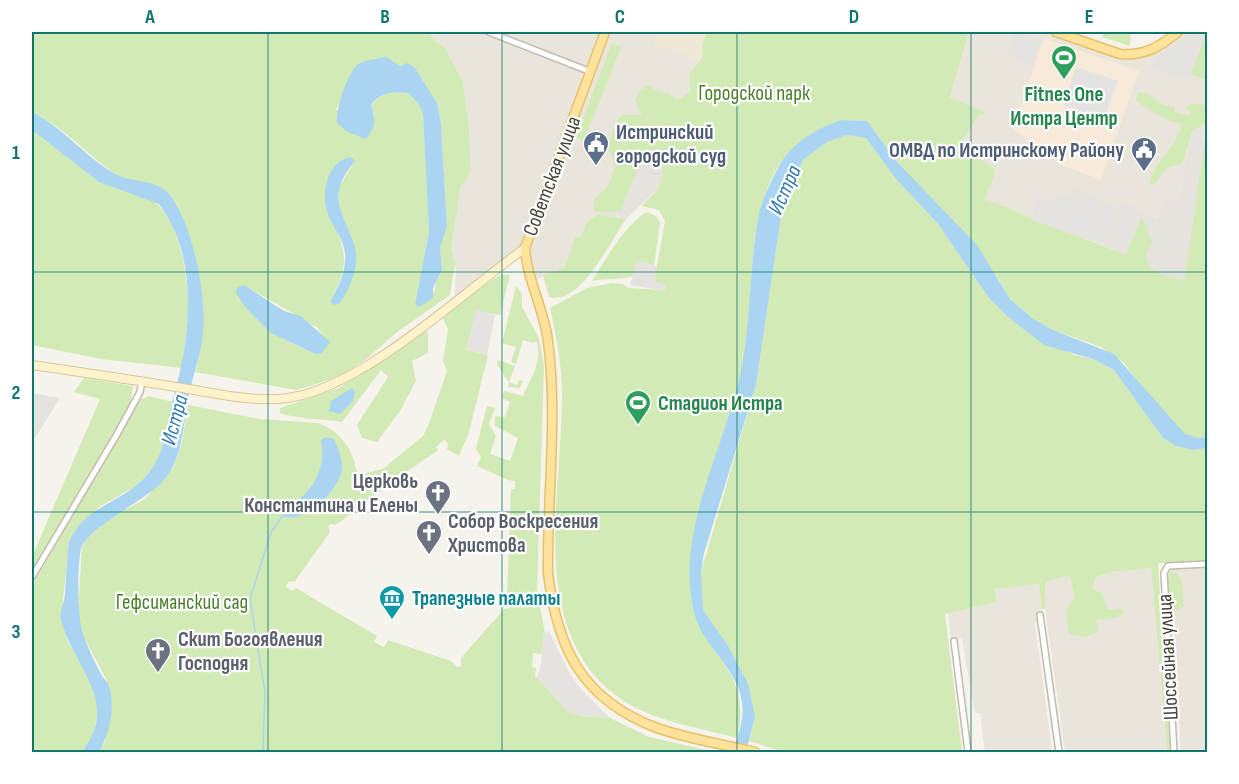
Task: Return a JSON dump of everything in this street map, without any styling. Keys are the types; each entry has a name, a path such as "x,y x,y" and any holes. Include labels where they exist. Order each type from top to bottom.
{"main road":[{"name":"Советская улица","path":"605,32 525,248 526,265 548,339 552,388 548,573 558,630 570,657 589,683 612,704 640,721 659,729 755,753"},
{"path":"1056,32 1120,54 1138,54 1162,45 1178,32"},
{"path":"32,365 203,391 250,397 288,398 337,383 441,313 525,248"}],"street":[{"path":"489,32 591,72"},
{"path":"32,578 116,436 140,392 142,381"},
{"name":"Шоссейная улица","path":"1173,753 1164,573 1168,566 1208,564"},
{"path":"1040,615 1059,753"},
{"path":"954,640 968,753"}],"shaded area":[{"path":"425,32 660,32 654,45 665,45 709,66 607,194 598,214 587,222 581,237 575,237 564,269 530,282 525,249 454,303 456,269 451,249 461,186 471,172 469,128 463,82 445,48"},
{"path":"660,32 721,32 709,66 665,46 663,49 654,45"},
{"path":"969,32 1056,32 1120,54 1138,54 1178,32 1207,32 1207,137 1196,129 1192,132 1179,200 1159,218 1138,211 1136,207 1119,203 1103,245 984,199 959,145 979,115 985,112 950,97"},
{"path":"1015,32 1041,41 1032,64 1006,55"},
{"path":"1194,32 1207,32 1188,81 1150,67 1156,57"},
{"path":"1044,38 1139,71 1101,180 1061,165 1013,129"},
{"path":"1076,67 1118,81 1104,120 1063,105"},
{"path":"1196,128 1201,130 1207,148 1205,147 1185,280 1163,276 1103,245 1119,203 1137,207 1138,211 1158,218 1165,202 1179,200 1192,132 1195,132"},
{"path":"659,147 663,169 658,189 626,219 598,214 607,194"},
{"path":"1074,188 1117,208 1103,245 1032,220 1036,197 1053,203 1056,193 1072,198"},
{"path":"637,261 657,266 654,281 666,285 665,291 630,285"},
{"path":"476,310 495,315 487,355 466,350"},
{"path":"32,393 60,398 35,438 32,436"},
{"path":"1207,567 1207,752 1181,752 1170,571 1173,568"},
{"path":"1094,568 1097,577 1111,572 1151,568 1167,752 1065,752 1045,608 1045,582"},
{"path":"1039,584 1042,610 1037,611 1038,621 1035,623 1052,752 985,752 980,713 975,713 962,639 951,639 948,613 996,602 995,589"},
{"path":"549,631 569,672 580,688 610,718 580,716 567,711 537,678 541,664 543,634"}],"green space":[{"path":"32,32 425,32 445,48 463,82 469,128 471,172 461,186 451,249 455,264 450,295 397,332 365,360 343,374 296,390 195,372 201,332 199,282 188,232 170,196 150,184 112,172 63,132 32,112","holes":["362,62 415,68 437,103 441,123 447,227 440,248 442,269 437,274 434,293 415,304 429,233 423,114 419,104 408,93 392,93 378,98 371,106 375,115 336,110 353,72","351,157 354,162 338,189 340,214 353,239 355,252 334,305 330,302 341,277 344,256 339,235 327,211","244,285 318,328 322,335 315,354 283,339"]},
{"name":"Городской парк","path":"707,32 969,32 950,97 985,112 979,115 959,145 996,170 985,199 1126,255 1141,218 1148,226 1146,231 1152,240 1146,255 1148,263 1156,272 1167,276 1185,279 1204,147 1207,148 1208,437 1199,438 1188,436 1168,419 1123,362 1101,347 1053,330 1032,318 1010,299 996,275 898,163 867,121 843,120 823,128 806,138 784,158 768,186 761,208 753,254 746,347 740,377 703,496 695,526 691,557 690,588 694,610 701,629 731,676 738,693 741,713 737,738 645,712 618,697 589,668 570,634 560,595 556,554 562,389 561,368 550,308 587,288 612,283 623,284 628,288 665,290 654,282 665,221 659,210 642,206 658,189 663,169 660,164 646,160 638,168 620,212 595,212 594,202 612,177 615,165 607,145 618,118 623,115 642,115 635,101 640,90 648,86 663,93 669,93 676,99 681,99 690,91 690,73 703,57 702,45"},
{"path":"1104,32 1131,32 1130,46 1102,37"},
{"path":"1205,36 1208,37 1206,80 1190,74"},
{"path":"612,43 621,47 584,141 576,137"},
{"path":"1144,92 1163,105 1174,107 1175,112 1192,116 1186,107 1196,104 1206,106 1206,122 1192,132 1182,164 1166,168 1156,183 1150,185 1154,170 1174,142 1181,124 1165,119 1136,101 1138,93"},
{"path":"32,130 99,182 151,200 161,208 169,220 181,252 187,288 188,317 182,368 101,359 32,345"},
{"path":"847,135 866,138 896,179 938,224 989,298 1006,315 1074,355 1093,359 1114,370 1163,438 1176,446 1192,450 1207,448 1207,561 1158,563 1170,752 1167,752 1151,568 1111,572 1096,577 1092,589 1102,593 1108,610 1120,608 1125,612 1116,618 1096,620 1099,631 1086,637 1069,634 1066,611 1075,598 1070,575 1045,582 1045,608 1042,610 1039,584 995,589 996,602 945,614 962,752 784,752 749,741 755,717 735,661 703,610 701,572 756,385 783,203 803,160 827,142"},
{"path":"646,212 656,216 660,223 654,265 637,261 633,276 592,281 630,226"},
{"path":"598,214 626,219 594,270 583,282 572,292 561,297 549,297 543,275 558,271 559,268 564,269 575,237 581,237 587,222"},
{"name":"Гефсиманский сад","path":"500,275 510,275 500,315 477,311 466,350 488,355 469,432 459,456 447,449 448,443 444,440 436,447 438,450 399,477 393,475 390,477 391,483 336,525 330,524 328,527 330,532 295,581 288,582 286,587 292,591 296,588 377,636 374,642 384,647 388,640 451,661 457,667 461,666 461,658 504,609 510,608 512,604 507,599 511,489 515,489 515,481 477,466 481,457 476,449 487,406 495,408 489,424 496,436 490,454 510,461 518,438 495,426 495,416 505,417 510,402 502,398 504,391 523,396 537,362 536,341 534,343 523,340 516,364 511,362 516,347 502,343 516,286 522,294 522,307 539,338 544,366 537,592 545,633 541,654 533,653 532,667 536,668 535,676 580,716 610,718 649,737 715,752 99,752 105,741 107,681 83,635 80,623 78,608 82,547 87,538 112,517 145,499 174,466 182,443 188,405 260,419 318,423 332,430 344,441 355,462 356,470 362,475 384,468 423,436 428,426 447,371 443,361 448,330 443,318 471,294"},
{"path":"423,330 428,333 428,353 412,361 416,381 400,411 377,442 362,438 357,425 388,377 381,370 342,422 295,417 280,413 280,408 339,388"},
{"path":"498,360 515,366 509,382 517,385 519,380 523,381 520,388 508,387 509,383 497,364"},
{"path":"84,378 133,386 130,405 32,570 32,557 100,399 74,392"},
{"path":"149,396 173,402 164,444 156,464 138,485 99,507 69,542 61,619 68,642 91,683 98,708 94,733 82,752 32,752 33,584 140,400"},
{"path":"1170,572 1177,573 1182,583 1184,607 1174,611 1168,610 1166,578"}],"water":[{"path":"386,57 400,66 408,63 415,68 437,103 441,123 447,227 440,248 442,269 433,288 433,298 419,307 415,304 429,233 423,114 419,104 408,93 392,93 378,98 371,105 374,124 365,139 346,131 337,123 341,99 352,71 362,62"},
{"name":"Истра","path":"32,112 54,126 115,174 151,183 169,194 178,207 191,241 203,300 202,342 175,462 156,488 105,523 85,541 81,549 78,592 81,626 92,655 109,685 112,703 106,737 99,752 82,752 93,733 97,716 96,701 61,620 69,542 76,529 85,520 137,485 158,458 178,379 187,328 186,275 181,250 172,226 159,204 99,182 32,130"},
{"name":"Истра","path":"842,120 867,121 898,163 977,245 1010,299 1032,318 1053,330 1114,354 1185,434 1198,438 1207,437 1207,448 1192,450 1176,446 1163,438 1114,370 1093,359 1044,345 1006,315 989,298 938,224 896,179 866,138 847,135 827,142 803,160 783,203 756,385 704,553 701,572 703,610 728,646 748,684 755,717 746,752 733,752 740,731 743,706 741,695 731,674 699,626 694,613 690,586 693,534 739,380 746,339 753,256 762,202 778,168 789,152 814,132"},
{"path":"351,157 355,161 342,182 338,199 355,246 356,263 352,280 344,296 340,303 334,305 330,302 341,279 345,254 342,242 327,211 326,186 337,164"},
{"path":"244,285 284,311 301,316 330,342 322,353 315,354 271,333 246,308 236,293 237,288"},
{"path":"352,388 355,392 353,401 340,414 329,411 331,401"},
{"path":"326,437 334,439 341,458 342,467 337,483 332,491 310,511 293,517 285,517 283,515 289,506 305,494 319,473 322,457 321,440"}],"waterway":[{"path":"263,751 265,692 250,599 271,532 283,515"}],"place":[{"name":"Fitnes One Истра Центр","path":"1064,81"},
{"name":"Истринский городской суд","path":"596,167"},
{"name":"ОМВД по Истринскому Району","path":"1144,173"},
{"name":"Стадион Истра","path":"638,426"},
{"name":"Церковь Константина и Елены","path":"438,516"},
{"name":"Собор Воскресения Христова","path":"429,556"},
{"name":"Трапезные палаты","path":"392,621"},
{"name":"Скит Богоявления Господня","path":"158,674"}]}
